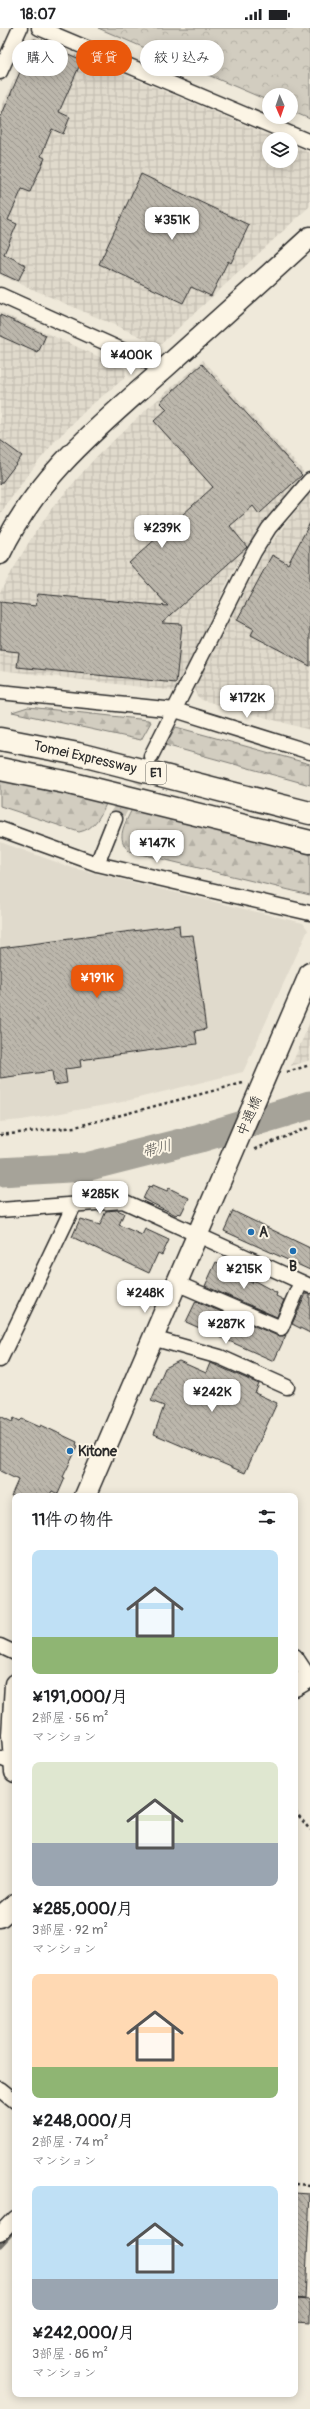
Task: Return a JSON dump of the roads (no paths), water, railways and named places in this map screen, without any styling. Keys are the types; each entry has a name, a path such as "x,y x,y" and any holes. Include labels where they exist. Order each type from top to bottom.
{"highway":[{"name":"Tomei Expressway","path":"0,739 78,754 310,813"},
{"name":"Tomei Expressway","path":"0,769 69,783 310,842"}],"street":[{"path":"0,72 20,28"},
{"path":"39,28 310,142"},
{"path":"0,554 13,527 53,472 93,430 164,369 310,237"},
{"path":"0,295 164,369"},
{"path":"150,756 175,710 254,552 269,528 310,480"},
{"path":"0,692 175,710 310,752"},
{"path":"97,864 116,819"},
{"path":"0,829 97,864 310,913"},
{"name":"中通橋","path":"86,1493 310,973"},
{"path":"0,1210 123,1201 132,1203 197,1236 306,1284 281,1328 176,1282"},
{"path":"0,1360 74,1205"},
{"path":"152,1338 220,1357 287,1387"},
{"path":"0,1646 12,1652"},
{"path":"298,1663 305,1680"},
{"path":"9,1764 12,1705"},
{"path":"0,1917 12,1907"},
{"path":"0,2089 12,2099"},
{"path":"0,2234 12,2221"}],"waterway":[{"name":"帯川","path":"0,1172 86,1167 200,1138 310,1105"},
{"path":"0,2245 12,2232"}],"tunnel":[{"path":"115,819 145,765"}],"place":[{"name":"A","path":"251,1232"},
{"name":"B","path":"293,1251"},
{"name":"Kitone","path":"70,1451"}]}
